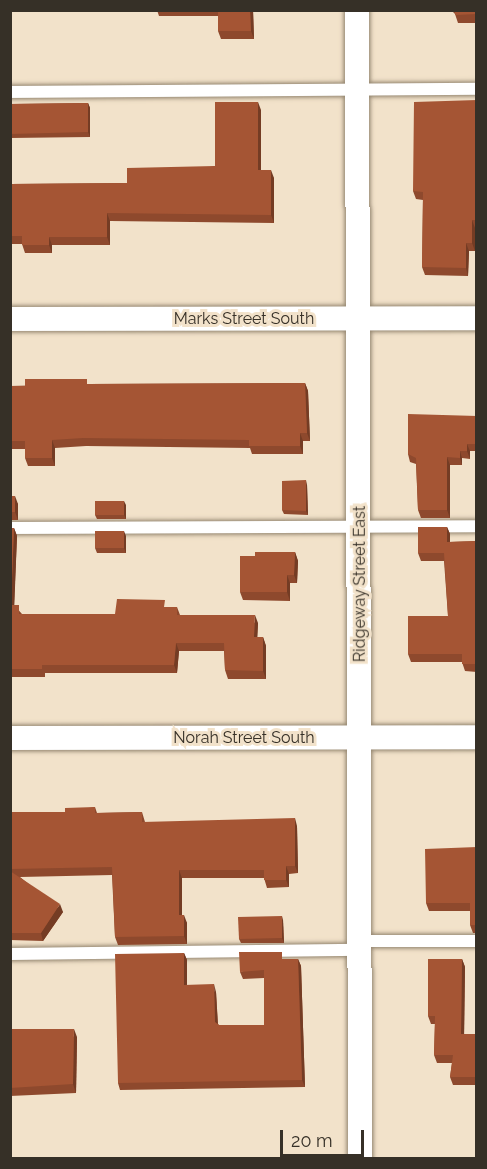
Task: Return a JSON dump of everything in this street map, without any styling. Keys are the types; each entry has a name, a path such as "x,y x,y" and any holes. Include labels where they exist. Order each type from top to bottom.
{"street":[{"name":"Ridgeway Street East","path":"357,10 361,737 360,1158"},
{"name":"Marks Street South","path":"10,319 477,318"},
{"name":"Norah Street South","path":"10,738 477,737"}],"lane":[{"path":"10,92 477,89"},
{"path":"10,528 477,526"},
{"path":"10,954 477,941"}],"building":[{"path":"218,10 250,10 251,31 218,31"},
{"path":"455,10 477,10 477,14 455,15"},
{"path":"477,100 477,194 475,220 472,220 472,243 466,243 466,268 422,267 423,192 413,191 414,102"},
{"path":"215,102 258,102 258,170 271,170 271,215 107,213 107,237 49,237 49,245 22,245 22,236 10,236 10,184 127,183 127,168 215,166"},
{"path":"88,103 88,132 10,134 10,104"},
{"path":"25,379 87,379 87,384 305,383 307,433 300,433 300,446 249,446 249,440 83,438 52,440 52,458 25,458 25,441 10,441 10,386 25,386"},
{"path":"408,414 477,416 477,444 467,444 467,451 460,451 460,458 447,457 447,510 418,510 416,458 408,454"},
{"path":"306,480 306,511 282,510 282,481"},
{"path":"10,496 15,496 15,512 10,512"},
{"path":"95,501 124,501 124,515 95,515"},
{"path":"418,527 447,527 447,542 477,541 477,664 462,664 462,654 408,654 408,616 448,616 444,553 418,553"},
{"path":"10,528 14,528 11,605 19,605 19,614 115,614 117,599 165,600 164,607 177,607 177,615 255,615 254,637 263,637 263,671 225,670 224,643 176,643 174,665 42,665 42,669 10,669"},
{"path":"95,531 124,531 124,548 95,548"},
{"path":"255,552 295,552 294,575 287,575 287,592 240,592 240,556 255,556"},
{"path":"95,807 95,813 142,812 142,822 295,818 295,866 286,866 286,880 264,880 264,870 179,870 179,915 184,915 184,936 115,937 112,867 10,869 10,812 65,812 65,808"},
{"path":"477,847 477,925 470,925 470,903 426,903 425,849"},
{"path":"10,871 60,904 41,933 10,933"},
{"path":"282,916 282,938 239,939 238,917"},
{"path":"239,952 282,952 282,959 298,959 302,1080 118,1083 115,954 184,953 184,985 214,984 215,1022 219,1025 264,1025 264,970 240,972"},
{"path":"428,959 462,959 461,1034 477,1034 477,1077 450,1077 453,1055 434,1055 435,1016 428,1016"},
{"path":"10,1029 74,1029 73,1084 10,1088"}]}
